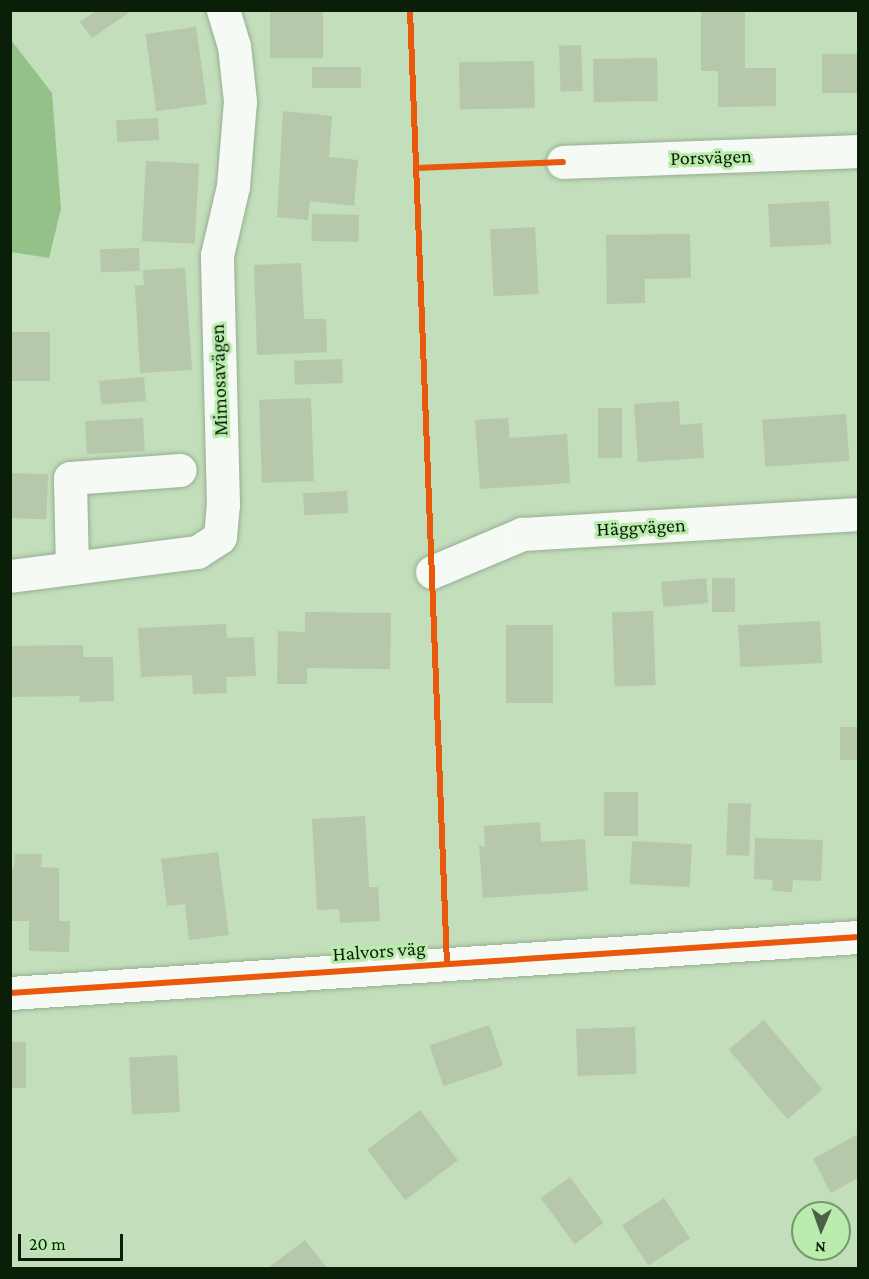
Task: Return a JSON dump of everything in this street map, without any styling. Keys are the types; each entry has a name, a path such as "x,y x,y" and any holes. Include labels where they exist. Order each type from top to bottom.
{"street":[{"name":"Mimosavägen","path":"10,576 197,552 220,537 217,255 233,186 240,101 234,45 223,10"},
{"name":"Porsvägen","path":"563,162 858,151"},
{"path":"72,568 70,478 180,470"},
{"name":"Häggvägen","path":"432,572 522,534 858,514"},
{"name":"Halvors väg","path":"10,993 858,937"}],"green space":[{"path":"11,40 52,93 61,209 49,258 11,252"}],"building":[{"path":"97,10 129,10 130,12 92,38 80,22"},
{"path":"270,10 323,10 323,58 270,58"},
{"path":"701,10 745,10 745,68 776,68 776,106 718,107 718,71 701,71"},
{"path":"196,27 207,104 156,111 145,34"},
{"path":"581,45 583,91 561,92 559,46"},
{"path":"822,54 858,54 858,93 822,93"},
{"path":"657,58 658,101 594,102 593,59"},
{"path":"534,61 535,108 460,109 459,62"},
{"path":"312,67 361,67 361,88 312,88"},
{"path":"283,111 332,116 329,157 358,160 354,206 310,201 308,220 277,217"},
{"path":"158,118 159,140 117,142 116,120"},
{"path":"146,161 199,164 195,244 142,241"},
{"path":"829,201 831,244 770,247 768,204"},
{"path":"312,214 359,215 359,242 312,241"},
{"path":"535,227 539,294 494,296 490,229"},
{"path":"690,234 691,278 645,279 645,303 607,304 606,235"},
{"path":"139,248 140,271 101,272 100,249"},
{"path":"301,263 304,319 326,319 327,352 257,355 254,265"},
{"path":"185,268 192,370 140,373 135,286 144,285 143,270"},
{"path":"10,332 50,332 50,381 10,381"},
{"path":"342,359 343,383 295,385 294,361"},
{"path":"144,377 146,401 101,405 99,381"},
{"path":"311,398 314,481 262,483 259,400"},
{"path":"679,401 680,425 702,423 704,458 638,462 634,404"},
{"path":"598,408 622,408 622,458 598,458"},
{"path":"846,414 849,461 765,467 762,420"},
{"path":"143,418 145,451 87,454 85,421"},
{"path":"508,418 510,438 567,434 570,483 480,489 475,420"},
{"path":"10,473 48,474 46,519 10,518"},
{"path":"347,491 348,513 304,515 303,493"},
{"path":"706,578 708,603 663,607 661,582"},
{"path":"712,578 735,578 735,612 712,612"},
{"path":"653,611 656,685 615,686 612,612"},
{"path":"305,612 391,613 390,669 307,668 307,684 277,684 278,631 305,632"},
{"path":"820,621 822,663 740,667 738,625"},
{"path":"226,624 227,638 254,637 256,676 226,677 227,693 193,694 192,675 141,677 138,628"},
{"path":"506,625 553,625 553,703 506,703"},
{"path":"83,645 83,657 113,657 114,701 79,702 80,696 10,697 10,646"},
{"path":"840,727 858,727 858,760 840,760"},
{"path":"604,792 638,792 638,836 604,836"},
{"path":"728,803 751,804 749,856 726,855"},
{"path":"365,816 369,887 378,887 380,921 340,923 339,909 317,910 312,819"},
{"path":"540,822 541,842 585,839 588,891 483,898 479,846 485,846 484,826"},
{"path":"755,838 823,840 821,881 793,880 792,892 772,891 773,880 754,879"},
{"path":"632,841 692,844 690,887 630,884"},
{"path":"218,852 229,935 189,940 185,904 167,906 161,859"},
{"path":"15,854 42,854 41,867 59,868 59,921 70,921 69,952 29,951 29,921 10,921 10,869 14,869"},
{"path":"764,1020 822,1090 787,1119 729,1050"},
{"path":"489,1025 503,1066 443,1086 429,1046"},
{"path":"635,1027 637,1074 578,1076 576,1029"},
{"path":"10,1042 26,1042 26,1088 10,1088"},
{"path":"177,1055 180,1112 132,1114 129,1058"},
{"path":"420,1110 458,1160 405,1200 367,1150"},
{"path":"858,1134 858,1178 831,1193 813,1159"},
{"path":"570,1177 604,1223 574,1244 541,1198"},
{"path":"664,1198 690,1238 648,1265 622,1225"},
{"path":"305,1240 327,1268 268,1268"}],"cycle path":[{"path":"410,10 447,963"},
{"path":"416,168 563,162"},
{"path":"10,993 858,937"}]}
